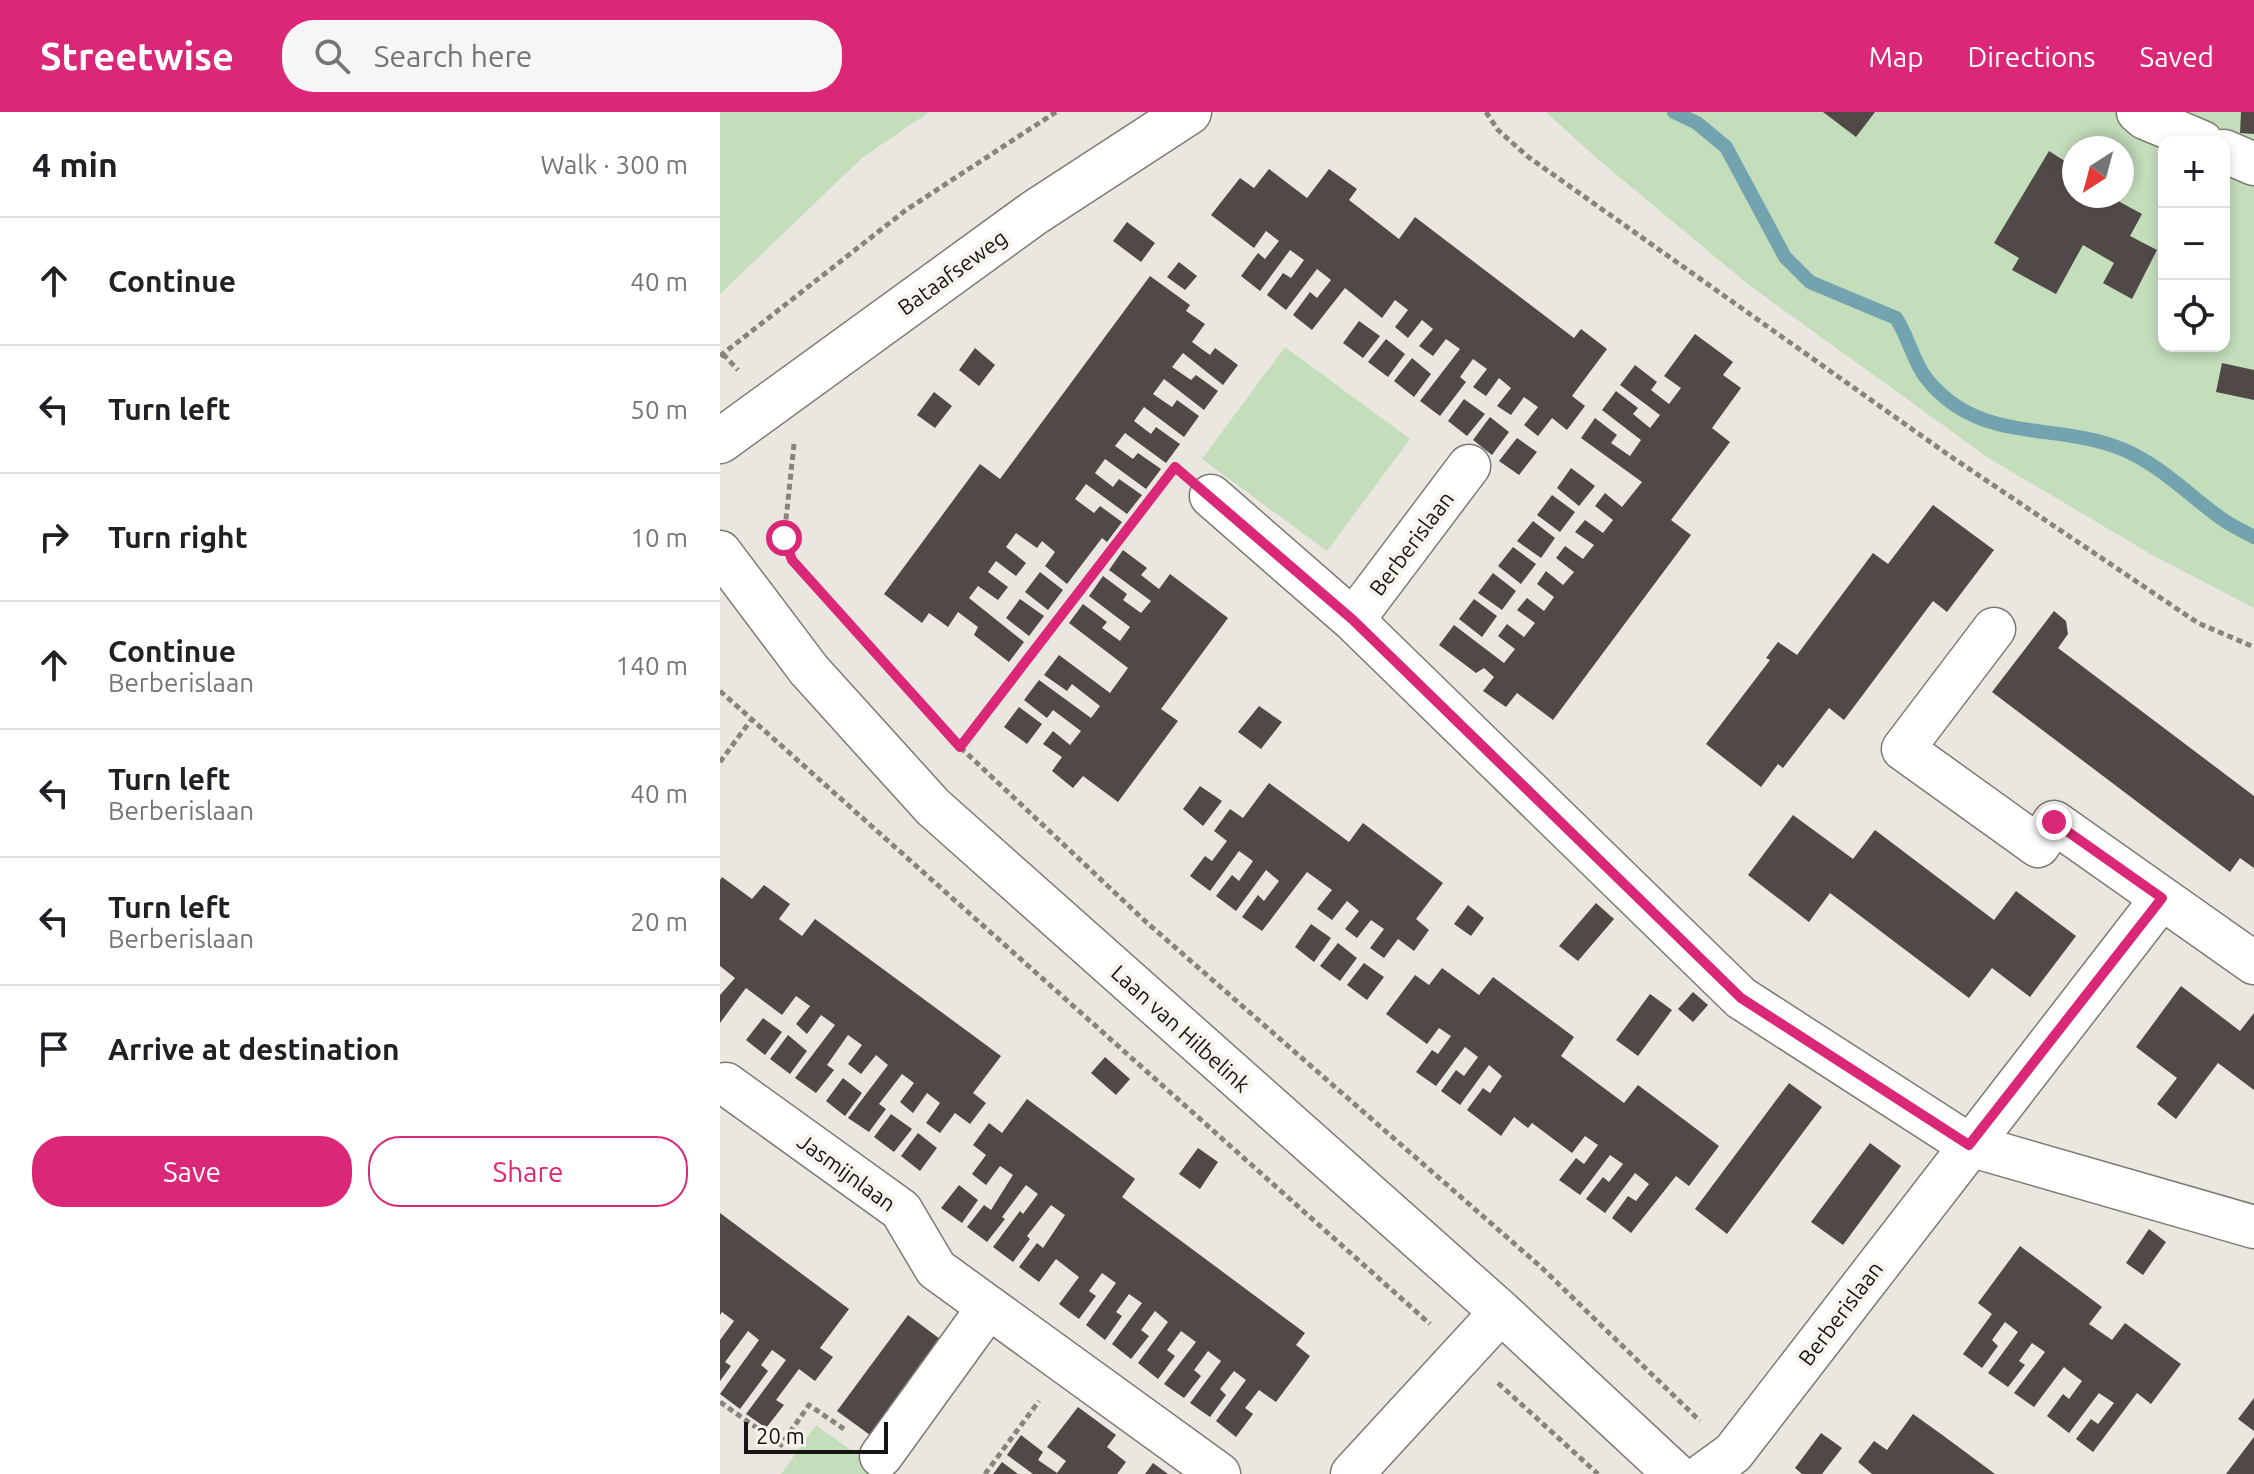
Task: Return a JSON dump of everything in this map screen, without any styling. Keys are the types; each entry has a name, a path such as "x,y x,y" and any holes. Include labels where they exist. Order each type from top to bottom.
{"main road":[{"name":"Bataafseweg","path":"720,441 1034,213 1189,112"}],"street":[{"path":"2138,112 2187,136"},
{"path":"2203,136 2210,112"},
{"path":"2230,154 2254,164"},
{"name":"Berberislaan","path":"1353,620 1469,466"},
{"path":"1211,496 1353,620 1741,998 1969,1145 2254,1227"},
{"name":"Laan van Hilbelink","path":"720,552 809,670 933,807 1501,1312 1675,1474"},
{"path":"1994,629 1903,749 2038,846 2054,822 2254,963"},
{"name":"Berberislaan","path":"1719,1463 2162,898"},
{"name":"Jasmijnlaan","path":"726,1084 901,1210 936,1269 1219,1474"},
{"path":"881,1456 988,1308"},
{"path":"1352,1474 1501,1312"}],"path":[{"path":"1056,112 906,210 721,355 767,404 794,442 784,538 792,560 960,747 1145,921 1541,1267 1719,1463"},
{"path":"1486,112 1498,130 1527,156 1950,456 2198,623 2254,647"},
{"path":"960,747 1175,467 1211,496"},
{"path":"720,691 1598,1474"},
{"path":"720,762 751,720"},
{"path":"985,1474 1066,1365"},
{"path":"720,1402 781,1445 809,1405 881,1456"}],"green space":[{"path":"720,112 929,112 862,158 720,294"},
{"path":"1546,112 2254,112 2254,608 2154,556 1990,459 1749,285"},
{"path":"1285,347 1410,439 1327,551 1202,459"},
{"path":"816,1425 884,1474 781,1474"}],"building":[{"path":"1823,112 1875,112 1856,137"},
{"path":"2241,112 2254,112 2254,134 2240,133"},
{"path":"2049,151 2062,159 2062,208 2131,208 2142,214 2130,236 2157,250 2132,299 2103,283 2114,263 2083,245 2056,294 2012,270 2019,258 1994,243"},
{"path":"1269,169 1307,198 1329,169 1357,189 1349,200 1399,239 1415,217 1574,338 1581,329 1607,349 1572,396 1585,406 1567,430 1552,418 1538,436 1524,425 1538,407 1524,397 1511,415 1497,406 1511,388 1499,378 1486,396 1473,387 1487,369 1473,359 1460,377 1466,382 1440,416 1420,401 1460,349 1446,339 1433,356 1419,346 1433,329 1422,320 1408,338 1395,327 1408,310 1395,300 1382,318 1345,288 1312,330 1293,315 1310,292 1317,298 1331,280 1317,269 1286,310 1267,295 1283,273 1291,278 1304,260 1290,250 1260,291 1241,276 1258,253 1265,259 1279,241 1266,231 1254,248 1211,215 1240,178 1254,188"},
{"path":"1127,222 1155,243 1141,262 1113,241"},
{"path":"1179,262 1197,276 1185,290 1167,277"},
{"path":"1150,276 1190,305 1186,311 1205,324 1192,342 1210,355 1215,348 1238,365 1223,385 1183,353 1172,367 1191,380 1196,375 1218,391 1204,410 1164,379 1153,394 1172,407 1177,400 1199,416 1184,437 1144,407 1134,421 1151,434 1156,427 1180,444 1166,463 1125,433 1115,446 1133,459 1138,453 1161,469 1146,489 1105,459 1095,473 1113,487 1119,479 1142,495 1127,514 1086,484 1075,499 1094,513 1100,506 1122,522 1107,542 1102,538 1067,584 1045,566 1055,552 1042,541 1037,548 1016,533 1006,547 1026,563 1016,576 996,561 988,572 1008,587 998,600 978,586 969,598 1024,642 1009,662 974,635 978,627 958,612 948,627 929,613 922,623 884,594 980,464 1000,479"},
{"path":"1359,321 1380,336 1363,358 1343,343"},
{"path":"1695,334 1733,362 1723,375 1741,388 1712,428 1730,442 1671,520 1691,535 1553,720 1517,693 1506,707 1483,691 1494,677 1484,668 1476,673 1439,645 1454,625 1504,663 1515,649 1498,636 1507,624 1524,637 1535,623 1517,610 1527,598 1544,611 1554,597 1537,584 1546,571 1563,585 1574,572 1556,558 1565,546 1583,559 1594,545 1575,532 1585,520 1603,533 1613,520 1595,506 1605,493 1622,507 1642,482 1581,438 1595,418 1617,435 1611,443 1630,456 1641,440 1602,410 1616,391 1638,408 1633,414 1650,428 1660,415 1620,385 1635,365 1657,382 1651,390 1669,404 1681,388 1664,376"},
{"path":"1386,339 1405,354 1388,377 1368,362"},
{"path":"975,348 995,365 979,386 959,370"},
{"path":"1412,358 1431,374 1414,397 1394,381"},
{"path":"2222,363 2254,370 2254,400 2216,392"},
{"path":"934,392 952,406 935,428 917,415"},
{"path":"1464,399 1485,414 1467,436 1448,421"},
{"path":"1490,417 1509,432 1492,455 1473,440"},
{"path":"1517,438 1537,452 1519,475 1499,461"},
{"path":"1571,468 1595,486 1579,506 1557,488"},
{"path":"1552,495 1575,512 1560,532 1537,515"},
{"path":"1933,505 1994,550 1947,612 1933,601 1844,720 1829,708 1783,768 1778,764 1761,787 1706,744 1770,660 1766,658 1778,642 1797,655 1873,553 1888,564"},
{"path":"1533,521 1555,538 1541,558 1517,541"},
{"path":"1513,547 1536,564 1521,584 1498,566"},
{"path":"1123,550 1147,568 1141,575 1159,589 1170,574 1228,618 1161,709 1178,721 1118,802 1083,776 1073,788 1052,771 1062,757 1043,744 1053,731 1070,745 1081,731 1053,710 1047,718 1024,700 1039,680 1091,718 1100,706 1072,684 1067,691 1044,675 1059,655 1110,693 1128,668 1069,623 1083,604 1107,622 1102,628 1120,641 1130,627 1089,596 1103,576 1127,594 1123,600 1141,613 1151,601 1109,570"},
{"path":"1040,572 1063,590 1048,610 1025,592"},
{"path":"1493,573 1516,591 1502,610 1478,593"},
{"path":"1020,599 1044,616 1029,636 1006,618"},
{"path":"1474,599 1497,616 1482,637 1459,619"},
{"path":"2054,611 2066,621 2068,634 2058,648 2254,796 2254,868 2240,858 2230,872 1992,692"},
{"path":"1259,706 1282,722 1261,749 1238,732"},
{"path":"1019,707 1042,724 1027,744 1004,727"},
{"path":"1269,783 1349,842 1363,823 1443,883 1416,919 1429,930 1414,951 1398,939 1384,958 1370,948 1384,929 1371,920 1357,938 1345,929 1359,911 1347,901 1332,920 1317,909 1332,890 1307,872 1262,931 1242,917 1258,895 1264,901 1279,881 1266,870 1236,911 1216,896 1232,875 1239,881 1253,861 1239,851 1210,891 1190,876 1205,856 1212,861 1227,841 1214,831 1230,809 1243,818"},
{"path":"1200,786 1222,801 1203,826 1183,809"},
{"path":"1793,815 1853,859 1875,830 1994,920 2016,891 2076,936 2030,997 1992,968 1969,998 1830,893 1809,922 1748,875"},
{"path":"722,877 752,899 764,885 790,904 779,919 802,936 815,919 1001,1056 973,1093 986,1103 970,1124 955,1113 940,1133 926,1123 940,1103 927,1093 913,1113 900,1102 914,1083 902,1074 879,1104 886,1109 869,1132 848,1118 888,1065 876,1055 861,1074 848,1064 862,1045 848,1035 827,1065 834,1070 816,1093 795,1078 835,1025 821,1015 807,1034 796,1024 810,1006 796,996 782,1015 746,988 720,1023 720,995 735,978 720,966"},
{"path":"1596,903 1614,919 1578,961 1559,946"},
{"path":"1468,905 1484,918 1471,936 1454,924"},
{"path":"1311,924 1331,938 1314,962 1295,947"},
{"path":"1338,943 1357,958 1340,981 1320,966"},
{"path":"1364,963 1384,977 1367,1000 1347,985"},
{"path":"1442,968 1479,995 1493,977 1574,1037 1561,1056 1624,1103 1638,1085 1719,1146 1689,1186 1676,1176 1631,1233 1612,1218 1628,1196 1636,1201 1649,1184 1635,1173 1605,1213 1586,1199 1603,1177 1609,1182 1623,1164 1610,1155 1580,1195 1559,1180 1576,1158 1584,1164 1598,1145 1585,1136 1572,1153 1532,1123 1528,1128 1514,1117 1501,1136 1467,1110 1483,1088 1490,1093 1502,1076 1489,1065 1460,1105 1441,1091 1456,1070 1464,1076 1478,1057 1465,1047 1436,1086 1416,1072 1432,1050 1438,1054 1451,1036 1439,1028 1427,1044 1386,1014 1415,975 1429,985"},
{"path":"2181,986 2240,1031 2254,1013 2254,1090 2218,1063 2176,1119 2157,1104 2177,1078 2136,1047"},
{"path":"1693,992 1708,1005 1693,1022 1678,1009"},
{"path":"1650,994 1672,1010 1638,1056 1616,1040"},
{"path":"763,1018 782,1032 765,1055 746,1040"},
{"path":"788,1035 807,1051 790,1074 770,1059"},
{"path":"1105,1057 1130,1079 1116,1095 1091,1073"},
{"path":"843,1078 862,1093 845,1116 826,1101"},
{"path":"1789,1083 1822,1107 1727,1234 1695,1209"},
{"path":"1027,1099 1135,1179 1122,1197 1305,1333 1296,1345 1310,1356 1276,1402 1259,1390 1245,1408 1253,1414 1236,1437 1216,1421 1246,1380 1234,1371 1220,1389 1226,1395 1210,1417 1190,1403 1221,1361 1208,1351 1194,1370 1201,1376 1184,1398 1164,1384 1196,1342 1181,1331 1167,1350 1175,1356 1158,1379 1138,1363 1168,1322 1155,1311 1141,1330 1149,1336 1131,1359 1112,1344 1142,1303 1129,1294 1116,1312 1122,1316 1105,1340 1086,1325 1116,1283 1102,1273 1089,1291 1096,1296 1079,1319 1059,1304 1079,1277 1056,1259 1039,1282 1019,1267 1037,1243 1043,1248 1065,1215 1051,1205 1027,1236 1030,1239 1013,1262 993,1247 1020,1211 1023,1214 1038,1194 1026,1185 987,1242 967,1227 984,1205 991,1210 1013,1175 1000,1166 986,1185 972,1174 986,1155 973,1145 989,1123 1002,1133"},
{"path":"891,1114 912,1129 894,1152 874,1137"},
{"path":"918,1133 937,1148 920,1171 901,1156"},
{"path":"1870,1143 1901,1166 1843,1245 1811,1222"},
{"path":"1198,1148 1218,1162 1200,1189 1179,1174"},
{"path":"959,1185 978,1200 962,1223 941,1208"},
{"path":"720,1213 849,1309 820,1348 833,1357 815,1381 799,1369 776,1400 784,1405 766,1428 746,1414 786,1360 772,1350 761,1365 768,1371 740,1409 720,1394 759,1340 748,1331 725,1362 731,1366 720,1381 720,1340 734,1321 722,1312 720,1315"},
{"path":"2149,1229 2166,1242 2143,1275 2126,1263"},
{"path":"2020,1246 2102,1307 2089,1324 2112,1340 2125,1323 2181,1364 2151,1404 2137,1393 2093,1452 2076,1439 2091,1419 2098,1424 2114,1403 2099,1393 2069,1433 2047,1416 2063,1394 2069,1399 2082,1381 2064,1367 2034,1407 2014,1393 2045,1352 2032,1343 2019,1361 2025,1365 2008,1387 1988,1373 2018,1332 2005,1322 1992,1340 1998,1346 1982,1368 1963,1354 1992,1314 1978,1303"},
{"path":"908,1315 940,1339 870,1435 837,1411"},
{"path":"2254,1398 2254,1431 2238,1419"},
{"path":"1078,1407 1116,1435 1107,1447 1126,1462 1117,1474 1033,1474 1007,1455 1021,1435 1043,1452 1038,1460 1057,1473 1066,1461 1047,1447"},
{"path":"1913,1414 1995,1474 1872,1474 1858,1462 1874,1441 1887,1450"},
{"path":"1821,1433 1842,1448 1822,1474 1802,1474 1795,1468"},
{"path":"2254,1437 2254,1474 2226,1474 2238,1458"},
{"path":"1002,1462 1018,1474 993,1474"},
{"path":"1153,1463 1168,1474 1145,1474"}],"waterway":[{"path":"1674,112 1697,123 1726,147 1785,257 1810,282 1896,318 1921,371 1947,399 1993,423 2096,441 2136,455 2222,519 2254,537"}],"route":[{"path":"784,538 792,560 960,747 1175,467 1353,620 1741,998 1969,1145 2162,898 2054,822"}]}
